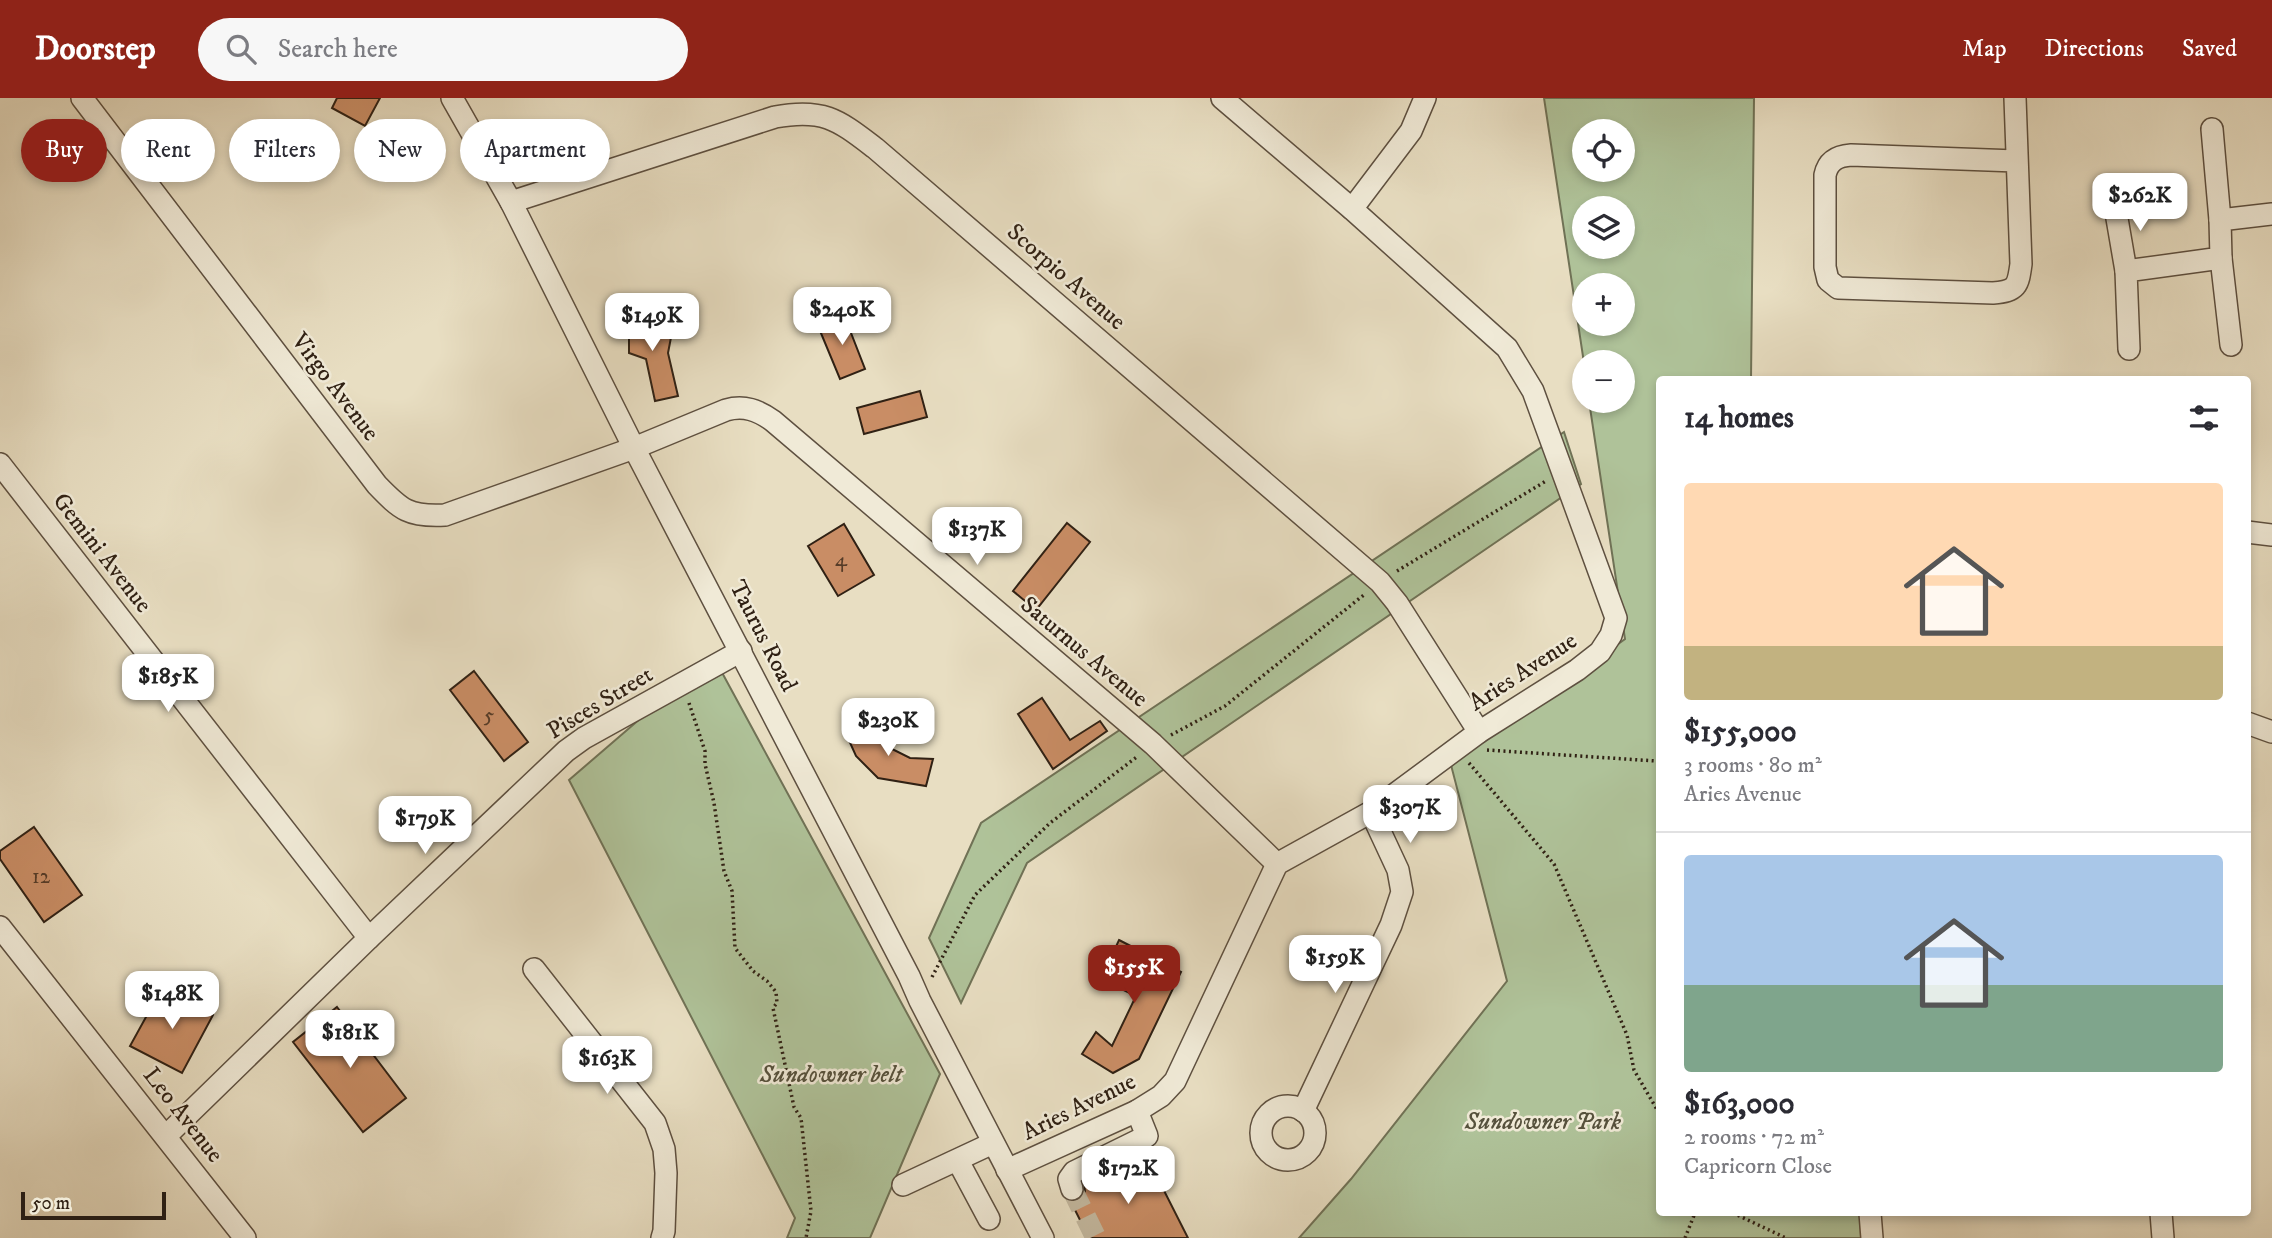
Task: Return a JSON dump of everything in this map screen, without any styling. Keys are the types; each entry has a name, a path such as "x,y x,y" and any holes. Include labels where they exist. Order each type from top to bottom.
{"street":[{"name":"Virgo Avenue","path":"82,98 377,485 403,509 418,515 445,515 634,448"},
{"name":"Taurus Road","path":"452,98 511,202 634,448 1043,1238"},
{"name":"Aries Avenue","path":"1007,1170 1137,1111 1161,1096 1175,1081 1277,864 1371,813 1479,732 1577,670 1600,652 1611,635 1616,618 1533,391 1507,348 1352,209 1222,98"},
{"path":"1352,209 1411,131 1424,98"},
{"path":"2015,98 2021,264 2017,284 2013,289 1993,293 1862,290 1838,288 1828,280 1825,267 1825,175 1827,167 1837,158 1851,155 2016,161"},
{"name":"Scorpio Avenue","path":"511,202 775,117 811,113 842,123 907,175 1380,582 1397,603 1479,732"},
{"path":"2211,129 2231,345"},
{"path":"2114,201 2126,271 2129,349"},
{"path":"2220,219 2272,214"},
{"path":"2126,271 2221,258"},
{"name":"Saturnus Avenue","path":"634,448 737,407 765,415 1153,744 1277,864"},
{"name":"Gemini Avenue","path":"0,464 369,939"},
{"path":"2251,532 2272,535"},
{"name":"Pisces Street","path":"166,1136 566,751 584,738 741,651"},
{"path":"2251,724 2272,732"},
{"path":"1303,1111 1391,925 1402,892 1398,870 1371,813"},
{"name":"Leo Avenue","path":"0,927 245,1238"},
{"path":"534,969 655,1123 664,1149 666,1173 662,1238"},
{"path":"1072,1189 1069,1180 1074,1172 1147,1136 1137,1111"},
{"path":"903,1185 993,1143"},
{"path":"958,1160 989,1219"},
{"path":"1870,1216 1872,1238"},
{"path":"2161,1216 2163,1238"}],"path":[{"path":"920,1001 975,895 1050,823 1153,744 1225,706 1380,582 1562,470"},
{"path":"683,684 705,751 724,871 732,891 734,948 753,971 776,992 777,1003 773,1008 794,1107 801,1118 811,1211 806,1238"},
{"path":"1457,748 1656,761"},
{"path":"1457,748 1554,864 1627,1035 1634,1070 1656,1108"},
{"path":"1685,1238 1694,1216"},
{"path":"1739,1216 1786,1238"}],"green space":[{"name":"Sundowner Park","path":"1544,98 1754,98 1751,376 1656,376 1656,1216 1860,1216 1861,1238 1299,1238 1351,1179 1507,981 1451,765 1625,639 1591,413 1635,413 1635,350 1582,350 1580,336 1635,336 1635,273 1572,273 1572,284"},
{"path":"1564,432 1581,484 1027,863 961,1003 929,938 981,823"},
{"name":"Sundowner belt","path":"713,656 940,1074 870,1238 787,1238 795,1218 569,780"}],"building":[{"path":"337,98 380,98 369,119 354,120 332,108"},
{"path":"619,315 673,327 668,353 678,396 655,401 646,359 629,353 629,335 617,332"},
{"path":"844,315 865,369 840,379 818,326"},
{"path":"920,391 927,417 864,434 857,408"},
{"path":"1067,523 1090,542 1036,610 1013,591"},
{"path":"844,524 874,575 838,596 808,546"},
{"path":"474,671 528,742 504,761 450,690"},
{"path":"1042,698 1070,740 1100,721 1107,731 1053,769 1018,714"},
{"path":"875,722 888,747 910,758 933,759 926,786 878,778 856,756 847,736"},
{"path":"34,827 82,895 44,922 0,859 0,851"},
{"path":"1119,940 1181,972 1139,1059 1113,1073 1082,1054 1096,1032 1112,1046 1136,996 1101,979"},
{"path":"162,988 213,1015 182,1073 130,1046"},
{"path":"337,1007 406,1098 363,1132 293,1042"},
{"path":"1148,1159 1188,1238 1089,1238 1071,1202 1082,1197 1085,1191 1084,1183 1125,1162 1129,1169"}],"tunnel":[{"path":"1072,1189 1096,1238"}]}
